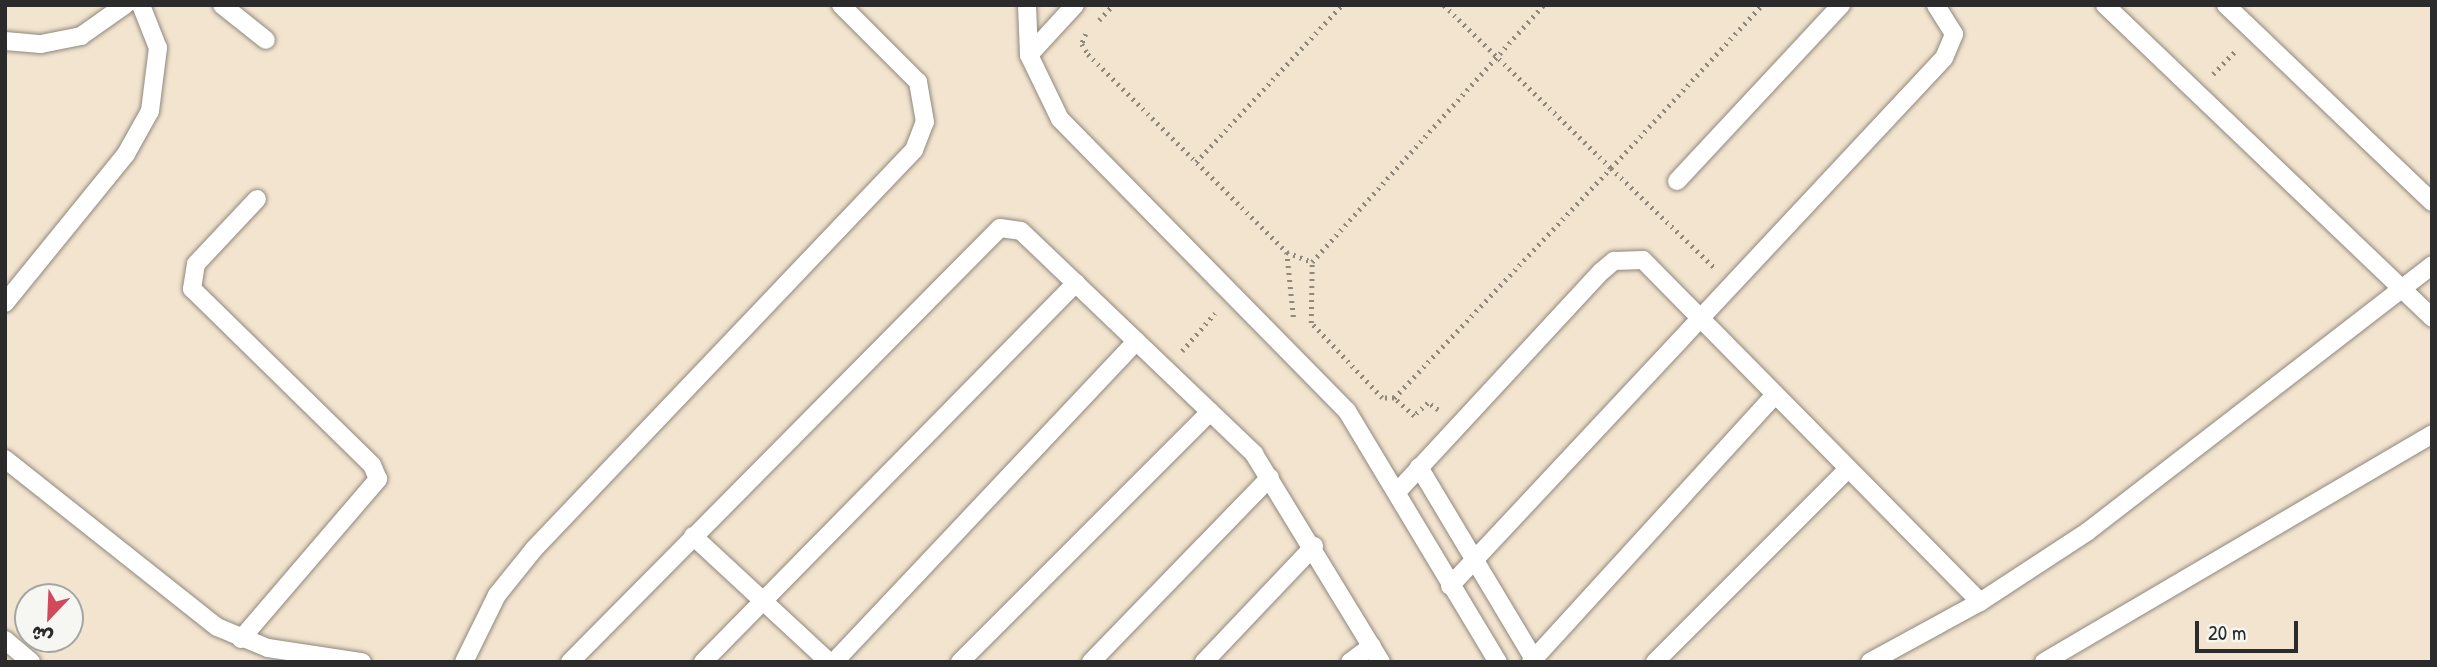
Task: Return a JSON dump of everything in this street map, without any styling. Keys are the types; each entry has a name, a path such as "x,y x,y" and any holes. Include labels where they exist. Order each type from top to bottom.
{"lane":[{"path":"5,41 61,42 100,27 125,5"},
{"path":"5,303 126,154 150,111 158,48 141,5"},
{"path":"222,5 266,40"},
{"path":"464,662 498,595 534,549 914,150 925,114 918,82 841,5"},
{"path":"1027,5 1029,55 1041,89 1075,138 1347,411 1450,586 1499,662"},
{"path":"1029,55 1075,5"},
{"path":"1677,181 1841,5"},
{"path":"1450,586 1951,48 1951,22 1936,5"},
{"path":"2105,5 2432,318"},
{"path":"2226,5 2432,202"},
{"path":"241,639 378,479 372,465 192,289 196,264 257,199"},
{"path":"570,662 1000,228 1021,231 1210,412 1270,477 1377,654 1350,662"},
{"path":"1397,492 1614,261 1643,260 1701,317 1774,396 1980,602"},
{"path":"1870,662 1980,602 2087,532 2432,265"},
{"path":"703,662 760,598 1076,283"},
{"path":"693,536 832,662 1137,341"},
{"path":"1419,467 1532,660 1774,396"},
{"path":"960,662 1210,412"},
{"path":"2045,661 2432,434"},
{"path":"5,459 194,611 241,639 362,662"},
{"path":"1655,662 1848,469"},
{"path":"1090,662 1270,477"},
{"path":"1204,662 1314,546"},
{"path":"5,640 31,662"}],"path":[{"path":"1113,5 1082,44 1287,253 1312,262"},
{"path":"1196,162 1342,5"},
{"path":"1444,5 1499,52 1611,168 1732,285"},
{"path":"1459,424 1428,403 1414,416 1394,398 1382,398 1311,323 1312,262 1544,5"},
{"path":"1394,398 1762,5"},
{"path":"2196,92 2254,32"},
{"path":"1280,341 1295,319 1287,253"},
{"path":"1167,370 1231,293"}]}
